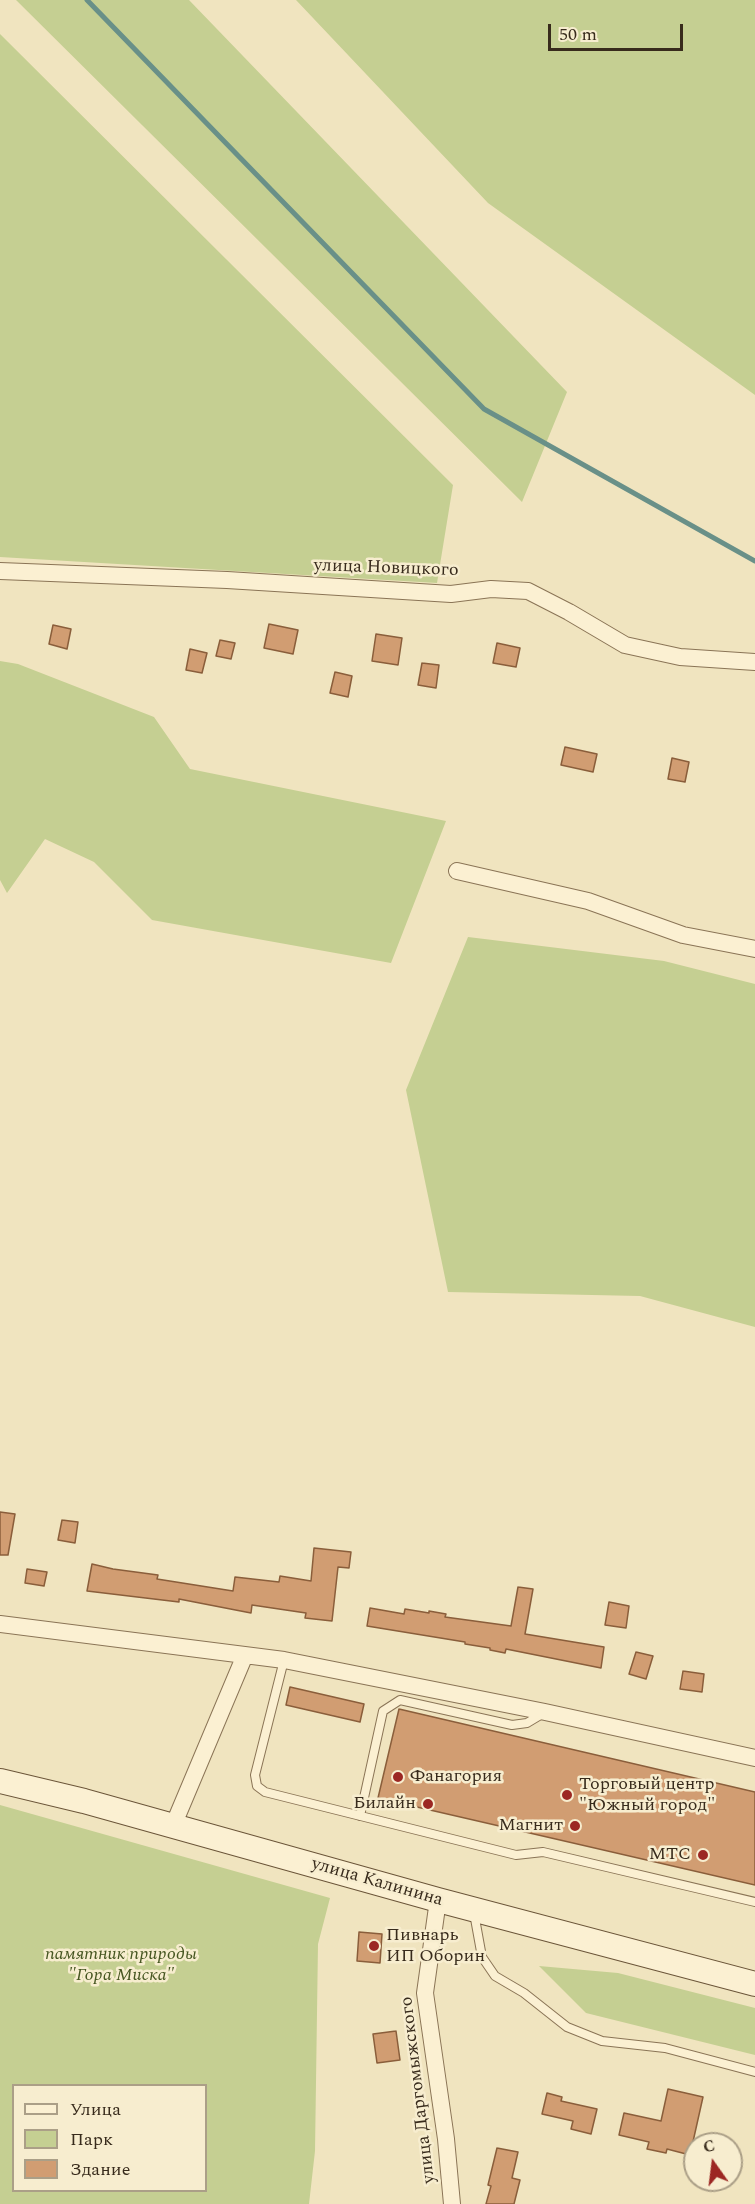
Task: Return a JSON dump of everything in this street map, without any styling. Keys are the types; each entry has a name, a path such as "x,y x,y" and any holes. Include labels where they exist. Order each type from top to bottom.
{"main road":[{"name":"улица Калинина","path":"0,1781 84,1801 438,1900 755,1984"}],"street":[{"name":"улица Новицкого","path":"0,571 227,580 452,594 491,589 528,591 625,645 680,657 755,662"},
{"path":"457,871 588,901 683,935 755,948"},
{"path":"0,1624 284,1660 545,1712 755,1758"},
{"path":"173,1826 245,1655"},
{"name":"улица Даргомыжского","path":"438,1900 425,1993 446,2139 452,2204"}],"lane":[{"path":"284,1660 255,1776 257,1786 265,1792 516,1855 543,1852 755,1902"},
{"path":"360,1816 383,1711 400,1700 512,1725 527,1723 545,1712"},
{"path":"473,1909 482,1957 495,1976 524,1993 567,2027 602,2041 665,2048 755,2072"}],"green space":[{"path":"16,0 189,0 567,392 522,502"},
{"path":"296,0 755,0 755,395 488,203"},
{"path":"0,34 453,485 437,583 0,557"},
{"path":"0,661 18,664 154,717 190,769 446,821 391,963 152,920 94,862 45,839 7,893 0,880"},
{"path":"468,937 664,961 755,984 755,1327 640,1296 448,1292 406,1090"},
{"name":"памятник природы \"Гора Миска\"","path":"0,1805 330,1898 318,1944 315,2151 309,2204 0,2204"},
{"path":"539,1966 618,1973 755,2008 755,2055 586,2013"}],"building":[{"path":"269,624 298,630 293,654 264,648"},
{"path":"53,625 71,629 67,649 49,644"},
{"path":"376,634 402,638 398,665 372,661"},
{"path":"220,640 235,643 231,659 216,656"},
{"path":"497,643 520,648 516,667 493,663"},
{"path":"190,649 207,653 202,673 186,670"},
{"path":"422,663 439,665 436,688 418,685"},
{"path":"335,672 352,676 348,697 330,693"},
{"path":"565,747 597,754 593,772 561,765"},
{"path":"672,758 689,762 685,782 668,779"},
{"path":"0,1512 15,1514 8,1555 0,1555"},
{"path":"62,1520 78,1522 75,1543 58,1540"},
{"path":"314,1548 351,1552 349,1568 338,1567 332,1621 305,1618 306,1613 252,1605 251,1613 179,1599 179,1602 87,1591 92,1564 158,1575 157,1579 233,1591 235,1577 279,1582 280,1576 311,1581"},
{"path":"27,1569 47,1572 44,1586 25,1583"},
{"path":"518,1587 533,1589 525,1634 604,1647 601,1668 506,1649 505,1653 465,1644 465,1642 367,1626 370,1608 404,1614 405,1609 429,1613 429,1611 446,1614 445,1617 511,1626"},
{"path":"609,1602 629,1606 626,1628 605,1625"},
{"path":"636,1652 653,1656 646,1679 629,1674"},
{"path":"683,1671 704,1674 702,1692 680,1689"},
{"path":"290,1687 364,1704 360,1722 286,1705"},
{"name":"Торговый центр \"Южный город\"","path":"399,1709 755,1792 755,1885 378,1798"},
{"path":"359,1932 382,1934 380,1963 357,1961"},
{"path":"396,2031 400,2060 377,2063 373,2034"},
{"path":"668,2089 703,2097 695,2132 683,2132 683,2153 667,2149 666,2153 647,2149 649,2142 619,2135 624,2113 661,2121"},
{"path":"547,2093 562,2097 561,2101 597,2109 591,2134 571,2129 573,2121 542,2114"},
{"path":"497,2148 518,2152 512,2178 520,2180 514,2204 486,2204"}],"waterway":[{"path":"87,0 484,409 755,561"}],"place":[{"name":"Фанагория","path":"398,1777"},
{"name":"Торговый центр \"Южный город\"","path":"567,1795"},
{"name":"Билайн","path":"428,1804"},
{"name":"Магнит","path":"575,1826"},
{"name":"МТС","path":"703,1855"},
{"name":"Пивнарь ИП Оборин","path":"374,1946"}]}
